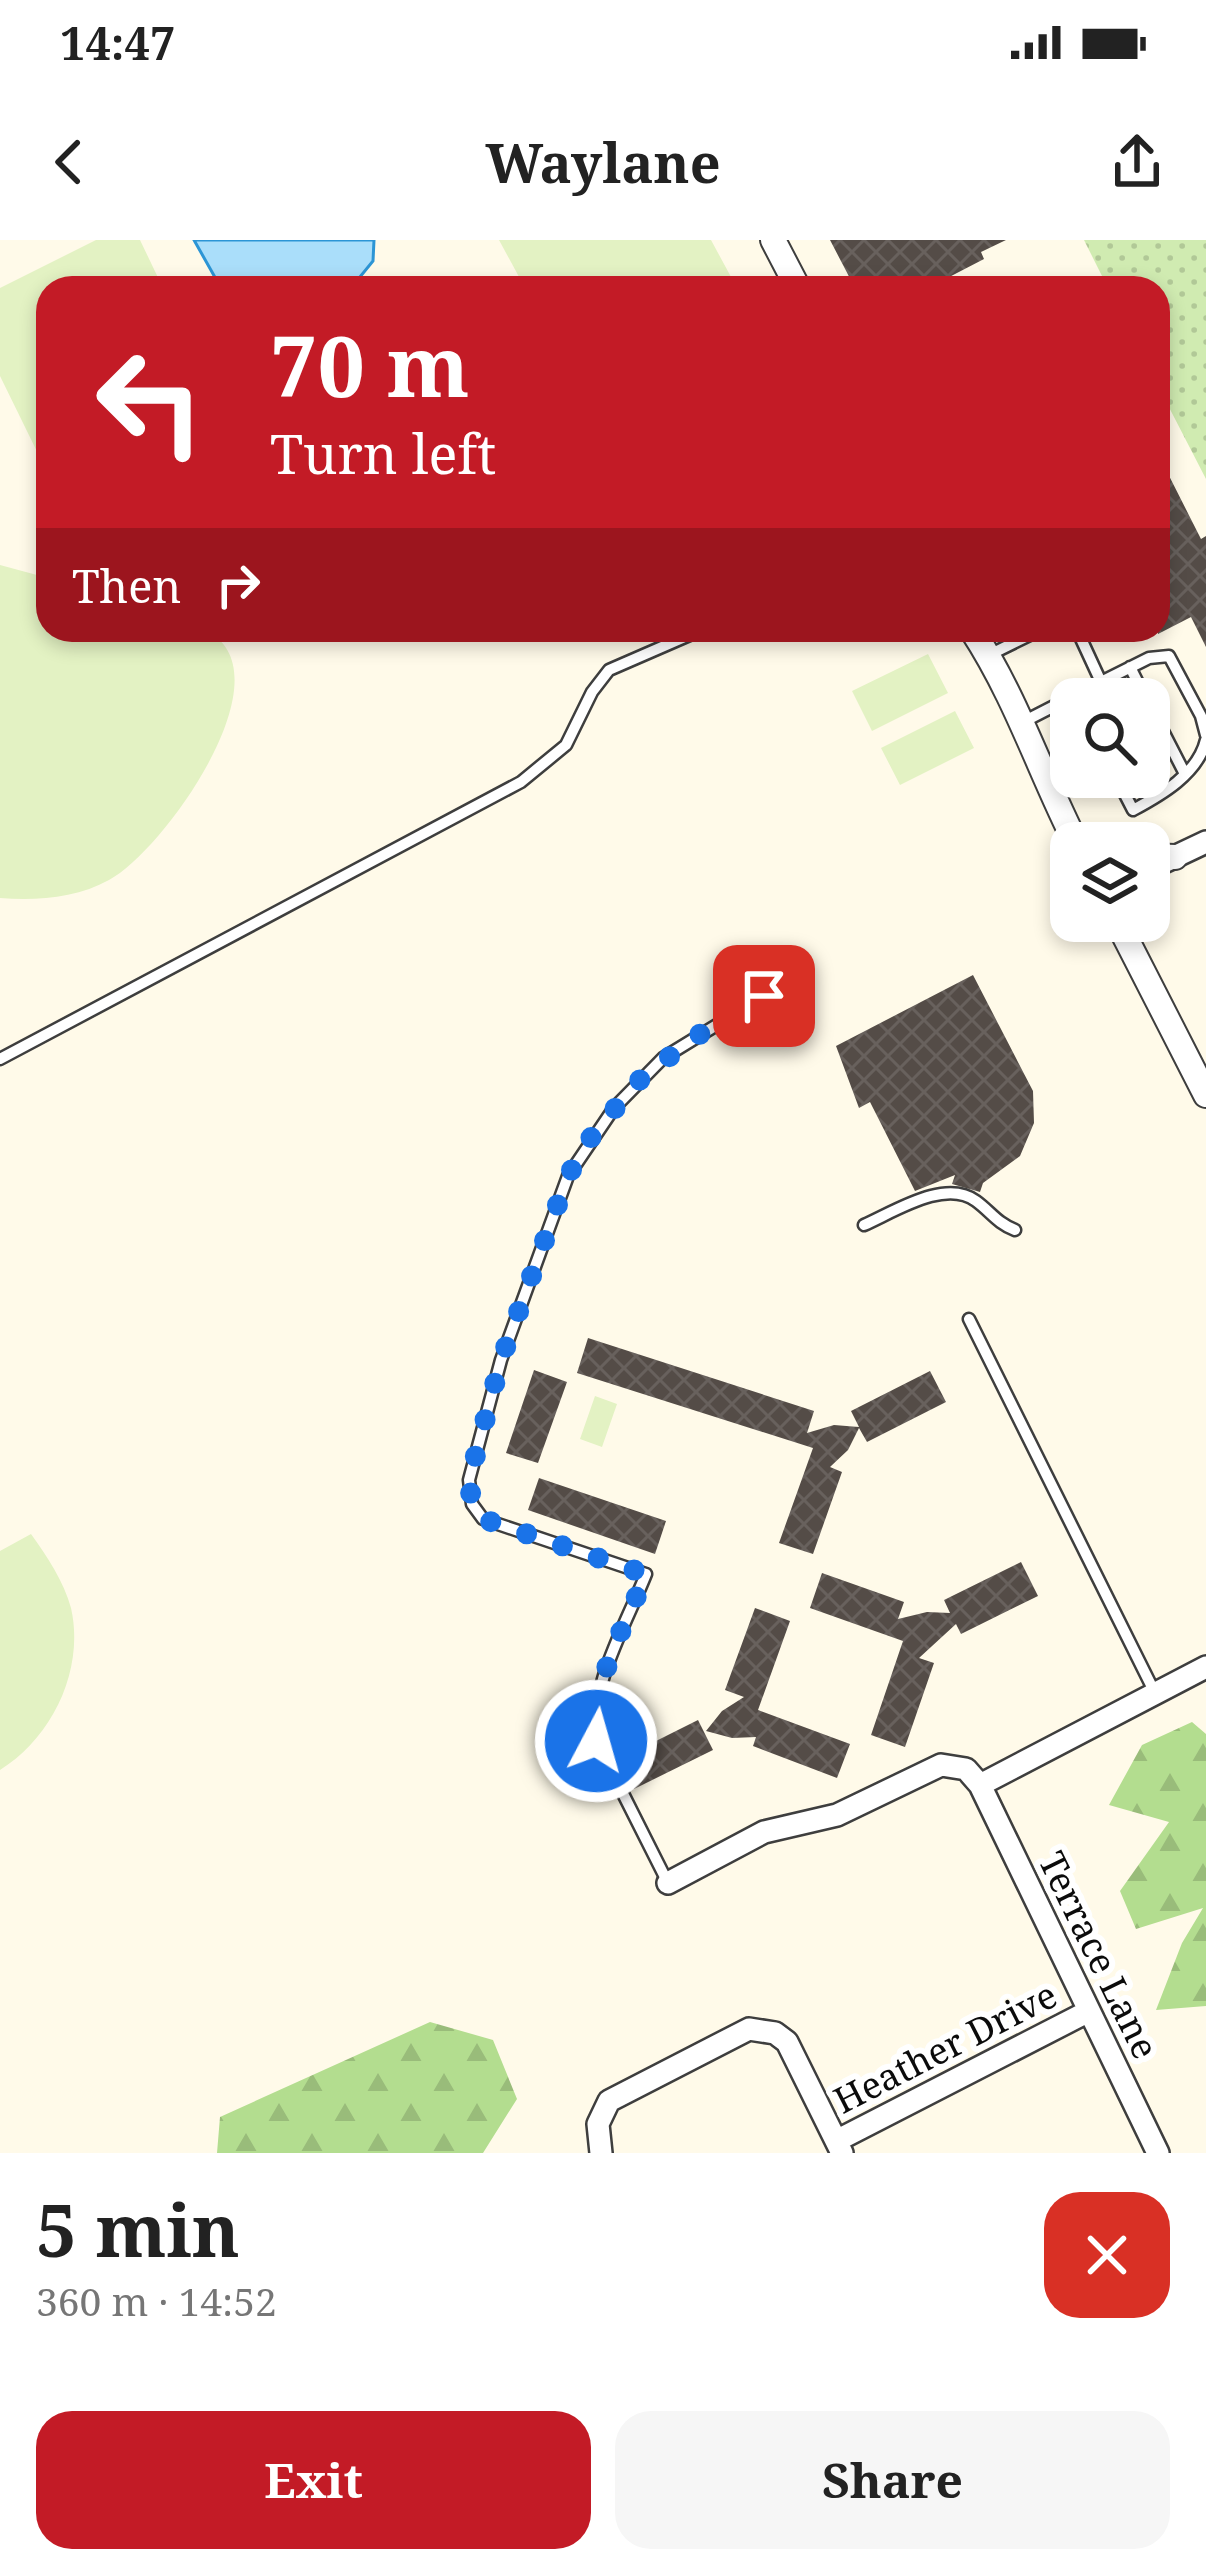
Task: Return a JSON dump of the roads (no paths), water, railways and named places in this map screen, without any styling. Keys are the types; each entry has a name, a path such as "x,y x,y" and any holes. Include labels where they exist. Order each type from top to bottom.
{"street":[{"path":"772,240 792,276"},
{"path":"980,642 1023,722 1068,822"},
{"path":"1170,853 1206,842"},
{"path":"1128,942 1206,1095"},
{"path":"668,1883 764,1832 837,1815 941,1765 966,1769 980,1785 1206,1666"},
{"name":"Terrace Lane","path":"980,1785 1158,2153"},
{"name":"Heather Drive","path":"601,2153 598,2124 609,2102 749,2029 775,2032 787,2042 839,2147 1089,2011"}],"lane":[{"path":"0,1059 521,782 566,745 592,692 609,670 673,642"},
{"path":"988,655 1015,642"},
{"path":"1083,642 1099,678"},
{"path":"1109,678 1160,654 1169,656 1201,716 1206,737 1204,749 1170,787"},
{"path":"1130,668 1135,678"},
{"path":"1023,722 1050,709"},
{"path":"1170,745 1185,774"},
{"path":"1127,798 1133,810 1155,798"},
{"path":"668,1883 596,1741 593,1719 598,1694 646,1574 483,1519 472,1504 469,1480 501,1360 568,1176 589,1140 663,1058 764,996"},
{"path":"864,1225 953,1192 974,1198 999,1224 1015,1230"},
{"path":"969,1319 1155,1693"}],"water":[{"path":"194,240 374,240 373,261 361,276 214,276"}]}
